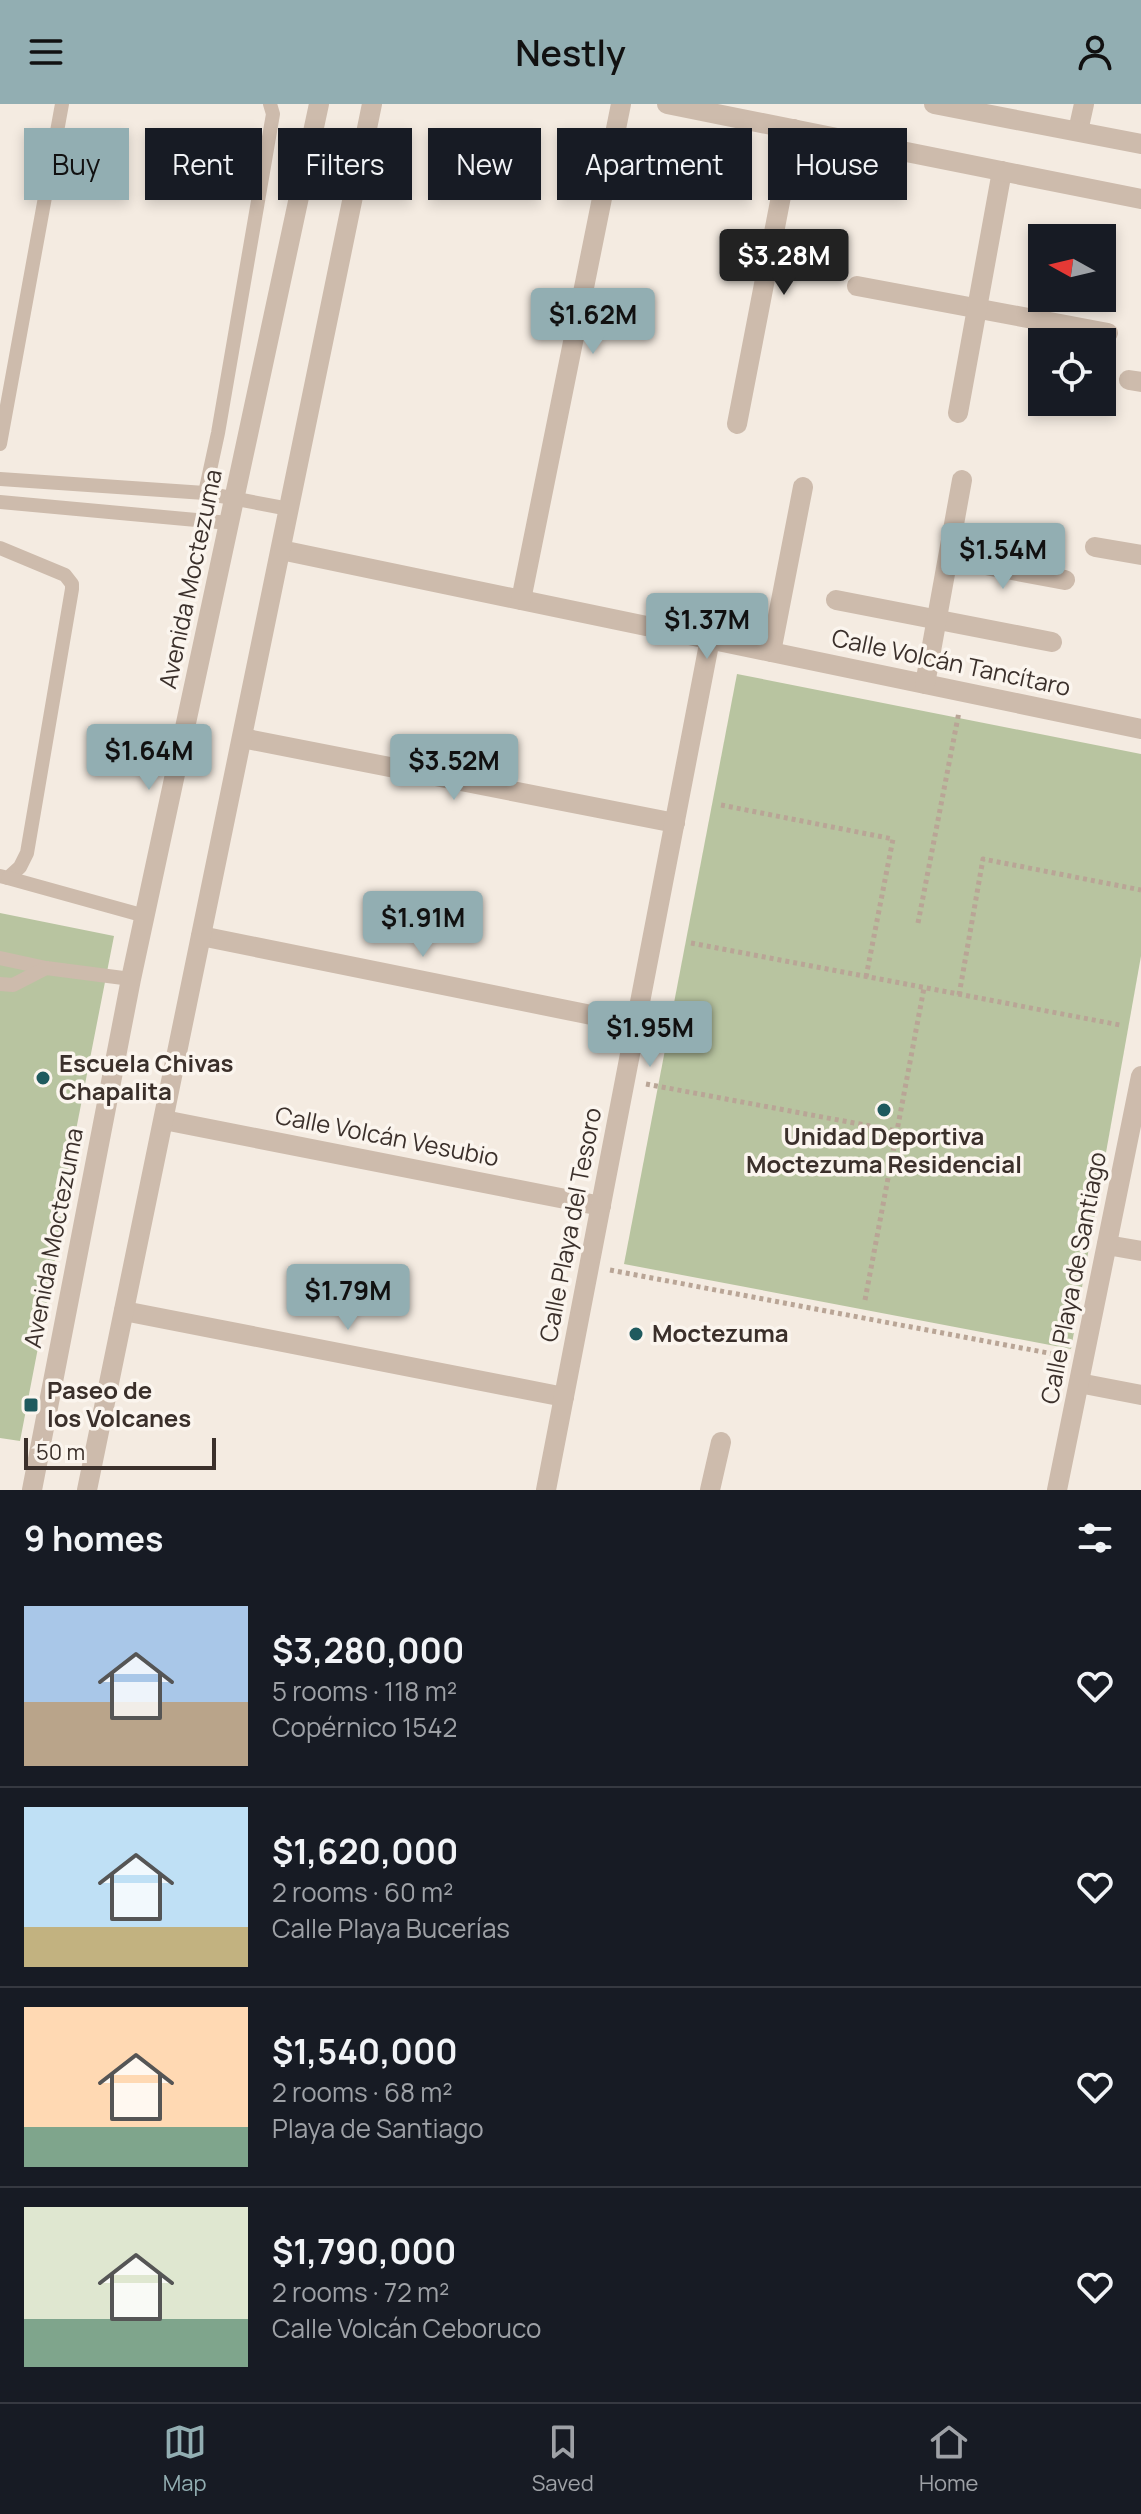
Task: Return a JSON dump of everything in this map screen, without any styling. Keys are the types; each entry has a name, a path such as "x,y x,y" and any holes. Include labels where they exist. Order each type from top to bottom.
{"street":[{"name":"Avenida Moctezuma","path":"32,1490 131,979 319,104"},
{"path":"87,1490 372,104"},
{"path":"521,600 621,104"},
{"path":"667,104 789,128"},
{"path":"934,104 1141,144"},
{"path":"1078,131 1084,104"},
{"path":"907,152 1141,199"},
{"path":"958,413 1002,171"},
{"path":"737,424 780,200"},
{"path":"857,286 1081,328"},
{"path":"925,684 962,480"},
{"path":"771,652 803,487"},
{"path":"1095,547 1141,555"},
{"name":"Calle Volcán Tancítaro","path":"281,550 1141,729"},
{"path":"949,558 1065,580"},
{"path":"836,600 1052,642"},
{"name":"Calle Playa del Tesoro","path":"546,1490 710,639"},
{"path":"242,738 675,823"},
{"path":"201,936 636,1024"},
{"name":"Calle Playa de Santiago","path":"1057,1490 1140,1083"},
{"name":"Calle Volcán Vesubio","path":"164,1120 601,1206"},
{"path":"1107,1245 1141,1251"},
{"path":"124,1311 564,1397"},
{"path":"1079,1383 1141,1395"},
{"path":"710,1490 721,1442"}],"lane":[{"path":"0,444 62,104"},
{"path":"205,493 273,114 270,104"},
{"path":"0,479 205,493 289,509"},
{"path":"0,502 229,523"},
{"path":"0,548 65,575 72,584 27,853 20,867 4,877"},
{"path":"4,877 145,916"},
{"path":"0,958 46,968 131,979"},
{"path":"0,984 13,985 46,968"}],"path":[{"path":"918,923 963,692"},
{"path":"721,805 893,839 866,977"},
{"path":"959,995 983,859 1141,890"},
{"path":"691,943 1120,1025"},
{"path":"865,1300 924,988"},
{"path":"625,1079 897,1131"},
{"path":"589,1267 1083,1359"}],"green space":[{"name":"Unidad Deportiva Moctezuma Residencial","path":"737,674 1141,754 1141,956 1071,1349 624,1264"},
{"name":"Escuela Chivas Chapalita","path":"0,913 114,936 60,1212 64,1213 20,1441 0,1438"}],"place":[{"name":"Escuela Chivas Chapalita","path":"43,1078"},
{"name":"Unidad Deportiva Moctezuma Residencial","path":"884,1110"},
{"name":"Moctezuma","path":"636,1334"},
{"name":"Paseo de los Volcanes","path":"31,1405"}]}
